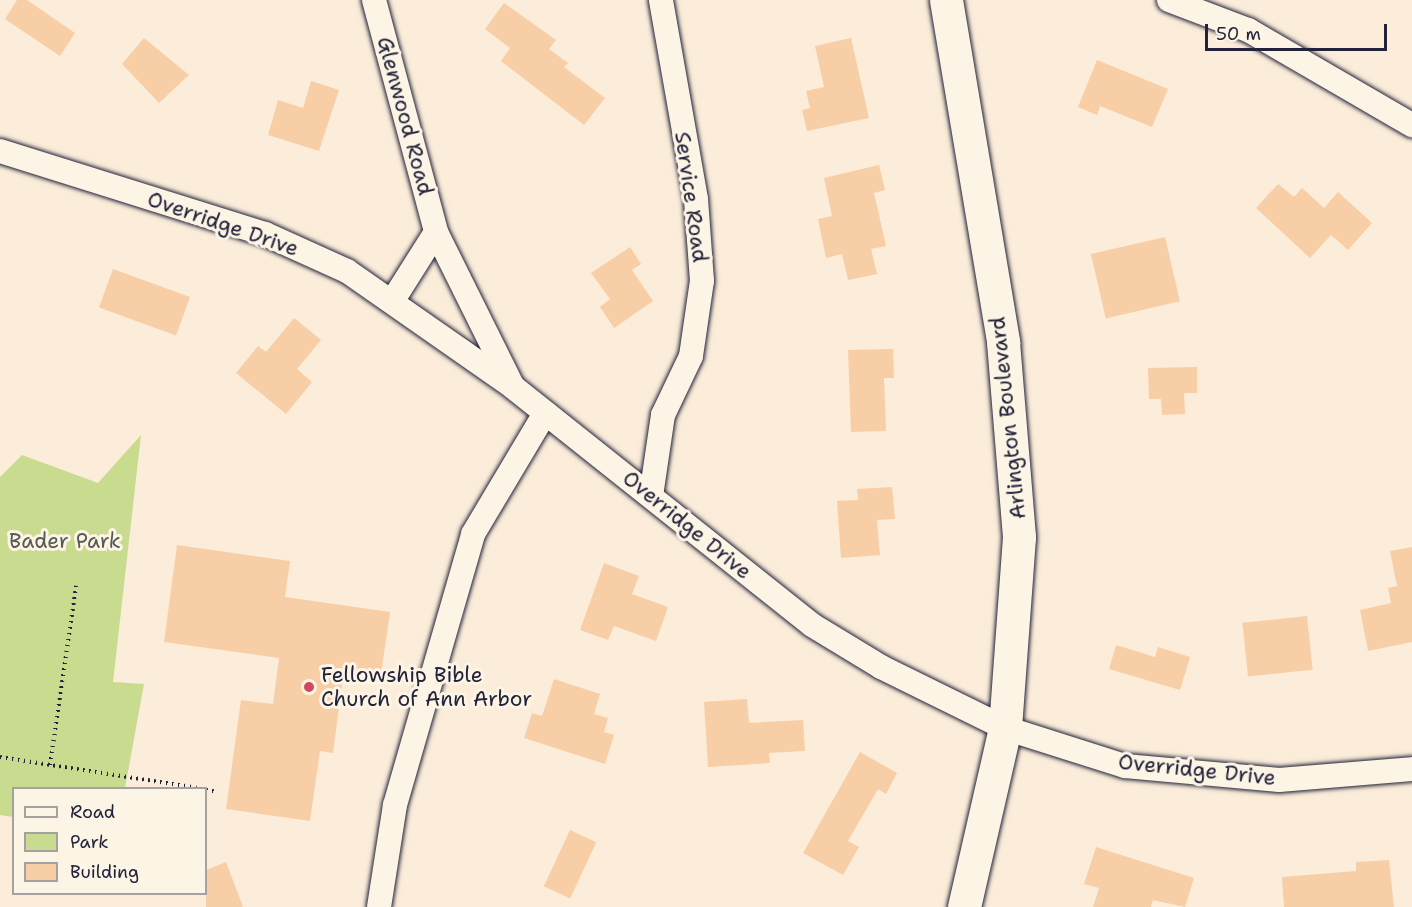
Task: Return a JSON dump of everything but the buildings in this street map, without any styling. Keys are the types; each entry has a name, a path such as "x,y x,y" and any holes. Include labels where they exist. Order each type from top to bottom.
{"street":[{"name":"Glenwood Road","path":"375,0 436,232 513,387"},
{"name":"Service Road","path":"651,496 663,415 691,356 702,281 696,199 661,0"},
{"name":"Arlington Boulevard","path":"946,0 1003,342 1016,464 1016,632 1005,728 964,907"},
{"path":"1168,0 1248,30 1412,125"},
{"name":"Overridge Drive","path":"0,151 266,234 393,300 513,387 812,625 881,668 1005,728 1125,766 1279,780 1412,769"},
{"path":"393,300 436,232"},
{"path":"379,907 395,805 473,534 545,412"}],"path":[{"path":"50,765 76,586"},
{"path":"0,758 185,787"},
{"path":"207,790 218,792"}],"green space":[{"name":"Bader Park","path":"141,435 113,682 144,684 125,787 12,787 12,817 0,815 0,477 22,455 98,483"}],"place":[{"name":"Fellowship Bible Church of Ann Arbor","path":"309,687"}]}
